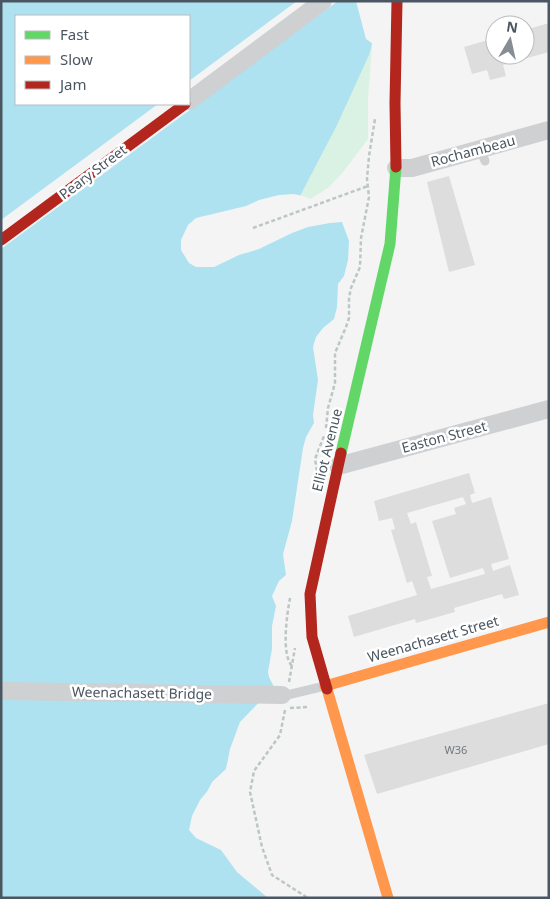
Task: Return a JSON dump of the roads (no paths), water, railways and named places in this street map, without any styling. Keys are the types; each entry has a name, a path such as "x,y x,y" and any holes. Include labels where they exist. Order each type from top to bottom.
{"street":[{"path":"190,100 323,1"},
{"name":"Elliot Avenue","path":"388,898 312,638 310,594 390,244 396,168 397,1"},
{"name":"Peary Street","path":"1,240 184,105"},
{"name":"Rochambeau","path":"396,168 412,168 487,154 522,143 549,130"},
{"name":"Easton Street","path":"338,466 549,409"},
{"name":"Weenachasett Street","path":"325,686 549,622"},
{"name":"Weenachasett Bridge","path":"1,691 285,700"}],"lane":[{"path":"285,700 325,686"}],"water":[{"path":"1,1 361,1 367,34 372,44 369,55 337,125 299,198 291,198 197,234 194,241 197,249 209,257 342,216 353,252 338,296 340,312 324,343 318,425 309,439 286,575 280,584 270,674 275,687 243,721 226,769 200,800 192,816 189,830 196,838 221,850 237,872 268,898 1,898"}]}
